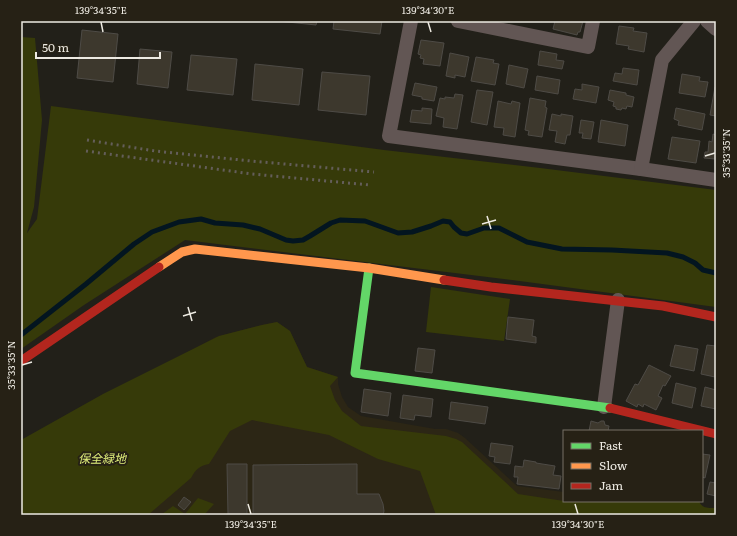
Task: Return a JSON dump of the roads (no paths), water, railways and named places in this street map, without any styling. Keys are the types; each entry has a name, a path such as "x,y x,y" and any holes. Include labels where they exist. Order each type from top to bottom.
{"street":[{"path":"411,21 389,136 641,168 716,180"},
{"path":"458,21 588,47 593,21"},
{"path":"641,168 662,60 694,21"},
{"path":"707,21 716,29"},
{"path":"21,361 176,255 188,250 202,249 368,268 491,287 618,300 663,306 716,317"},
{"path":"368,268 355,374 604,407 699,430"},
{"path":"604,407 618,300"},
{"path":"703,431 716,434"}],"waterway":[{"path":"21,335 134,244 152,232 179,222 201,219 215,223 243,225 260,229 286,240 293,241 303,240 331,223 340,220 365,221 398,233 412,232 443,221 450,222 461,233 467,234 484,228 499,228 527,242 562,249 667,253 683,257 695,263 703,270 716,273"}],"railway":[{"path":"87,140 155,151 374,172"},
{"path":"86,151 252,174 370,185"}],"park label":[{"name":"保全緑地","path":"102,459"}]}
